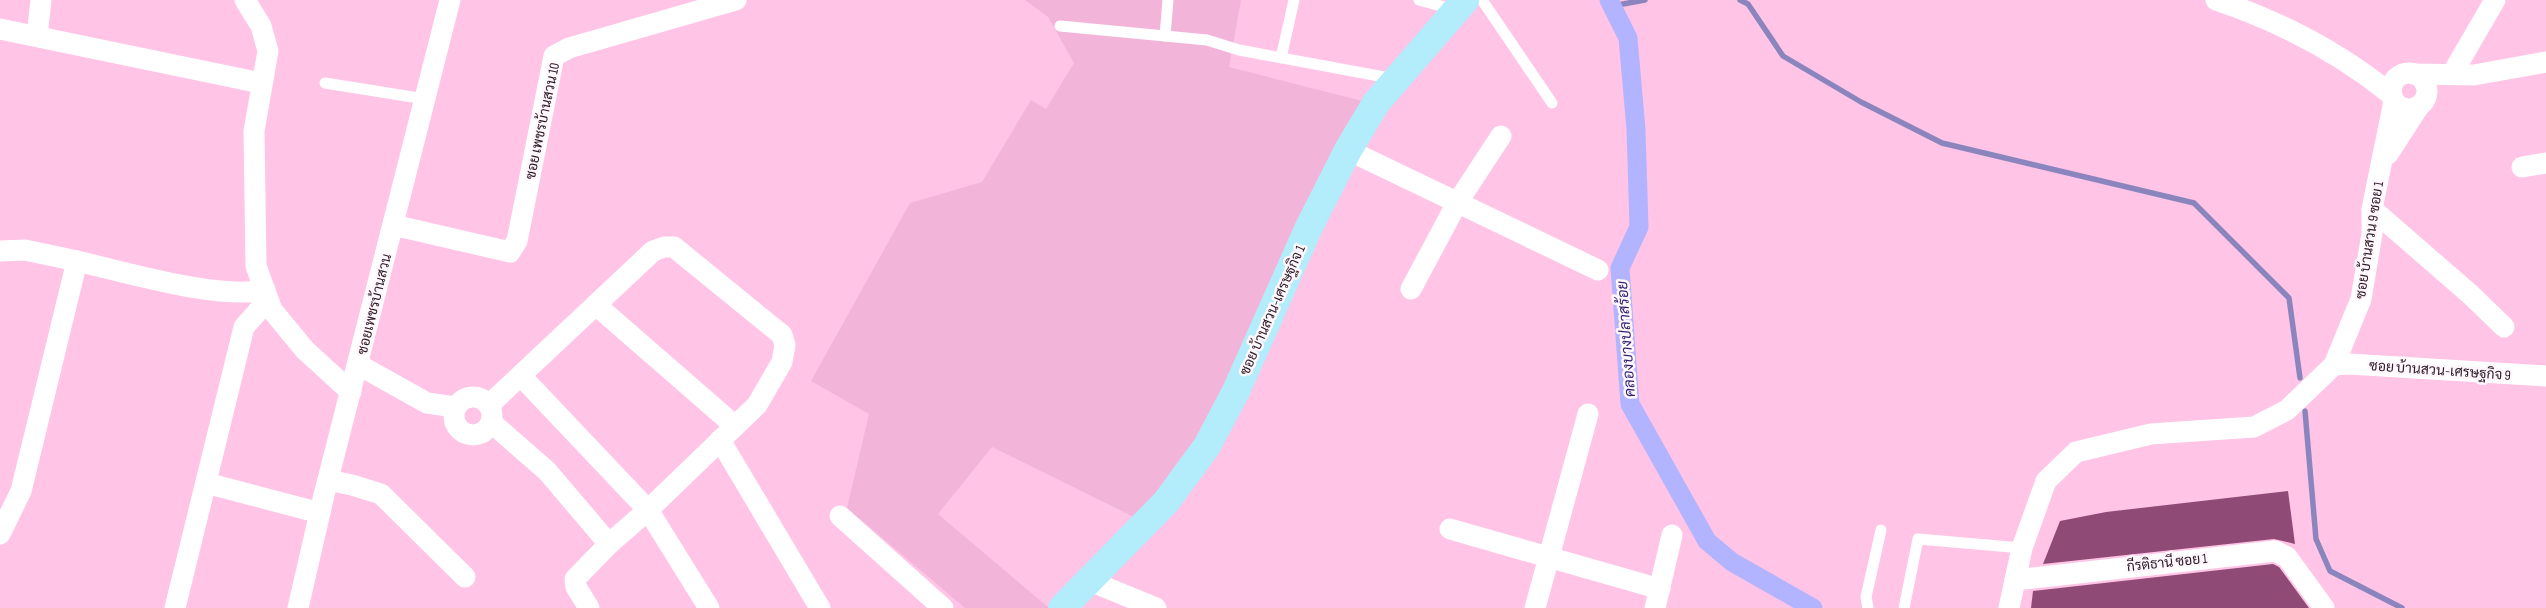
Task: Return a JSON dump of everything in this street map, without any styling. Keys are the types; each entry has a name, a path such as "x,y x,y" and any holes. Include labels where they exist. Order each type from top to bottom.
{"street":[{"path":"38,36 41,0"},
{"path":"245,0 261,26 268,51 254,131 256,266 272,310 305,350 351,392"},
{"name":"ซอยเพชรบ้านสวน","path":"298,608 328,480 359,365 450,0"},
{"name":"ซอย เพชรบ้านสวน 10","path":"393,225 510,252 517,241 554,56 569,48 736,0"},
{"path":"2216,0 2254,7 2360,69 2403,108 2421,104 2474,75"},
{"path":"2452,74 2495,0"},
{"name":"ซอย บ้านสวน-เศรษฐกิจ 1","path":"1062,608 1166,502 1207,446 1236,390 1309,227 1348,150 1376,103 1460,5"},
{"path":"0,29 261,83"},
{"path":"2360,69 2411,74 2474,75 2546,62"},
{"path":"2393,98 2393,83 2402,75 2411,74 2424,81 2426,86 2421,104"},
{"name":"ซอย บ้านสวน 9 ซอย 1","path":"2022,548 2046,481 2076,452 2151,434 2254,427 2287,410 2334,365 2361,299 2372,234 2372,209 2383,162 2393,98"},
{"name":"ซอย บ้านสวน 9 ซอย 1","path":"2383,162 2421,104"},
{"path":"1411,289 1457,203 1501,136"},
{"path":"1348,150 1598,270"},
{"path":"2522,167 2546,163"},
{"path":"2372,209 2471,295 2504,327"},
{"path":"588,608 576,587 575,579 609,544 648,510 757,405 782,362 785,345 782,335 674,247 664,246 653,251 521,376 491,414 484,433 474,436 464,434 456,427 453,417 455,407 462,400 472,397 482,399 491,414 547,472 609,544"},
{"path":"0,251 25,250 189,286 266,295"},
{"path":"0,534 21,491 77,260"},
{"path":"176,608 244,328 266,295"},
{"path":"596,305 735,426"},
{"name":"ซอย บ้านสวน-เศรษฐกิจ 9","path":"2334,365 2349,364 2546,376"},
{"path":"359,365 427,402 455,407"},
{"path":"521,376 648,510 709,608"},
{"path":"1535,608 1588,414"},
{"path":"720,440 820,608"},
{"path":"328,480 381,494 465,577"},
{"path":"206,483 320,514"},
{"path":"840,516 943,608"},
{"path":"1450,529 1549,556 1658,598 1672,535"},
{"path":"2009,608 2022,548"},
{"name":"กีรติธานี ซอย 1","path":"2016,580 2275,552 2287,557 2324,608"},
{"path":"1090,581 1156,608"}],"lane":[{"path":"1165,36 1168,0"},
{"path":"1281,58 1294,0"},
{"path":"1419,0 1460,5"},
{"path":"1482,0 1552,103"},
{"path":"1060,26 1207,40 1238,50 1397,79"},
{"path":"325,83 425,99"},
{"path":"1868,608 1866,597 1881,530"},
{"path":"1904,608 1918,539 2022,548"}],"shaded area":[{"path":"1025,0 1241,0 1229,67 1370,103 1202,439 1138,519 992,447 938,514 1049,608 965,608 847,508 869,414 811,381 910,203 982,182 1031,100 1046,109 1074,63 1048,17"}],"building":[{"path":"2288,491 2295,544 2274,539 2043,564 2060,521 2106,512"},
{"path":"2273,564 2279,567 2309,608 2031,608 2033,591"}],"waterway":[{"name":"คลองบางปลาสร้อย","path":"1609,0 1628,38 1636,129 1639,227 1620,268 1630,404 1707,541 1732,562 1813,608"},
{"path":"1612,6 1645,0"},
{"path":"1740,0 1748,4 1783,56 1861,102 1942,143 2194,203 2289,298 2300,378"},
{"path":"2305,411 2316,539 2330,571 2402,608"}]}
